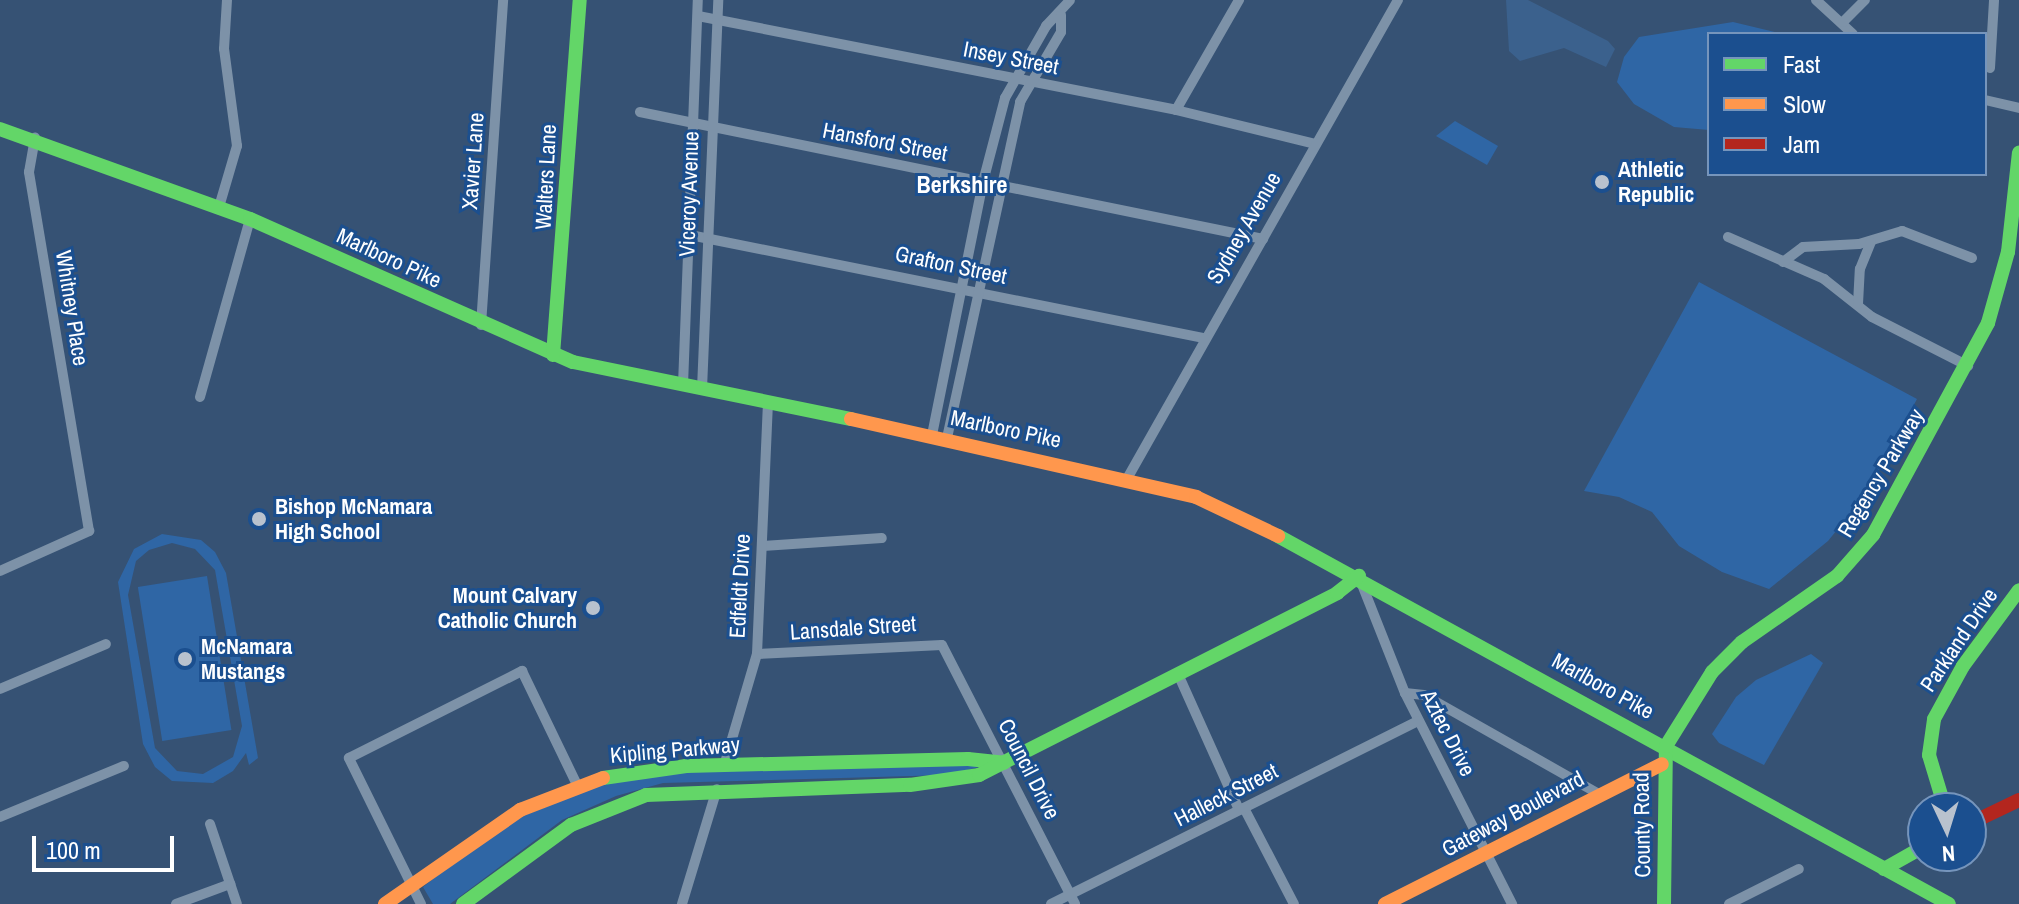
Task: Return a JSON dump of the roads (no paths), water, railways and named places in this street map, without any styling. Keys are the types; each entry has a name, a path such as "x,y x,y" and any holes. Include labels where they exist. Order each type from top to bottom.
{"street":[{"path":"219,207 237,146 224,49 227,0"},
{"name":"Xavier Lane","path":"481,325 503,0"},
{"name":"Walters Lane","path":"553,355 580,0"},
{"name":"Viceroy Avenue","path":"683,385 698,0"},
{"name":"Viceroy Avenue","path":"702,389 718,0"},
{"path":"932,435 983,182 1013,78 1046,26 1061,15 1070,0"},
{"path":"1176,110 1239,0"},
{"name":"Sydney Avenue","path":"1128,477 1203,338 1263,239 1398,0"},
{"path":"1816,0 1851,32"},
{"path":"1843,22 1865,0"},
{"path":"1990,68 1996,35 1994,0"},
{"path":"947,438 1020,102 1061,32 1061,15"},
{"name":"Insey Street","path":"698,16 1176,110 1315,144"},
{"path":"1987,100 2019,108"},
{"name":"Hansford Street","path":"640,112 1263,239"},
{"name":"Marlboro Pike","path":"0,129 35,138 250,219 553,355 768,404 1128,477 1232,512 1359,576 1949,904"},
{"name":"Whitney Place","path":"0,571 89,531 29,172 35,138"},
{"name":"Regency Parkway","path":"1666,746 1695,694 1722,662 1837,576 1865,546 1968,366 2002,278 2019,153"},
{"path":"200,397 250,219"},
{"path":"1783,262 1803,247 1871,242 1902,231 1972,258"},
{"name":"Grafton Street","path":"690,235 1203,338"},
{"path":"1728,237 1824,279 1884,324 1968,366"},
{"path":"1858,304 1860,269 1871,242"},
{"name":"Edfeldt Drive","path":"724,766 757,654 768,404"},
{"path":"763,546 882,538"},
{"name":"Kipling Parkway","path":"463,904 571,825 605,808 670,791 948,783 1004,763 1337,593 1359,576"},
{"name":"Aztec Drive","path":"1359,576 1418,721 1512,904"},
{"name":"Parkland Drive","path":"1940,792 1929,755 1934,719 1963,666 2019,590"},
{"name":"Lansdale Street","path":"757,654 935,643 948,652"},
{"path":"0,689 106,644"},
{"name":"Council Drive","path":"948,652 1072,899"},
{"path":"421,904 349,758 522,671 577,785"},
{"path":"1178,674 1242,809 1294,904"},
{"path":"1405,693 1424,695 1599,794"},
{"name":"Halleck Street","path":"1051,904 1072,899 1418,721"},
{"name":"County Road","path":"1664,904 1662,764 1666,746"},
{"name":"Kipling Parkway","path":"385,904 498,822 577,785 634,771 968,759 1004,763"},
{"name":"Gateway Boulevard","path":"1385,904 1662,764"},
{"path":"0,817 124,766"},
{"path":"682,904 717,789"},
{"path":"1987,815 2019,800"},
{"path":"210,824 237,904"},
{"path":"1884,869 1907,856"},
{"path":"1729,904 1799,869"},
{"path":"176,904 230,884"}],"place":[{"name":"Athletic Republic","path":"1602,182"},
{"name":"Bishop McNamara High School","path":"259,519"},
{"name":"Mount Calvary Catholic Church","path":"593,608"},
{"name":"McNamara Mustangs","path":"185,659"}],"district":[{"name":"Berkshire","path":"962,185"}]}
